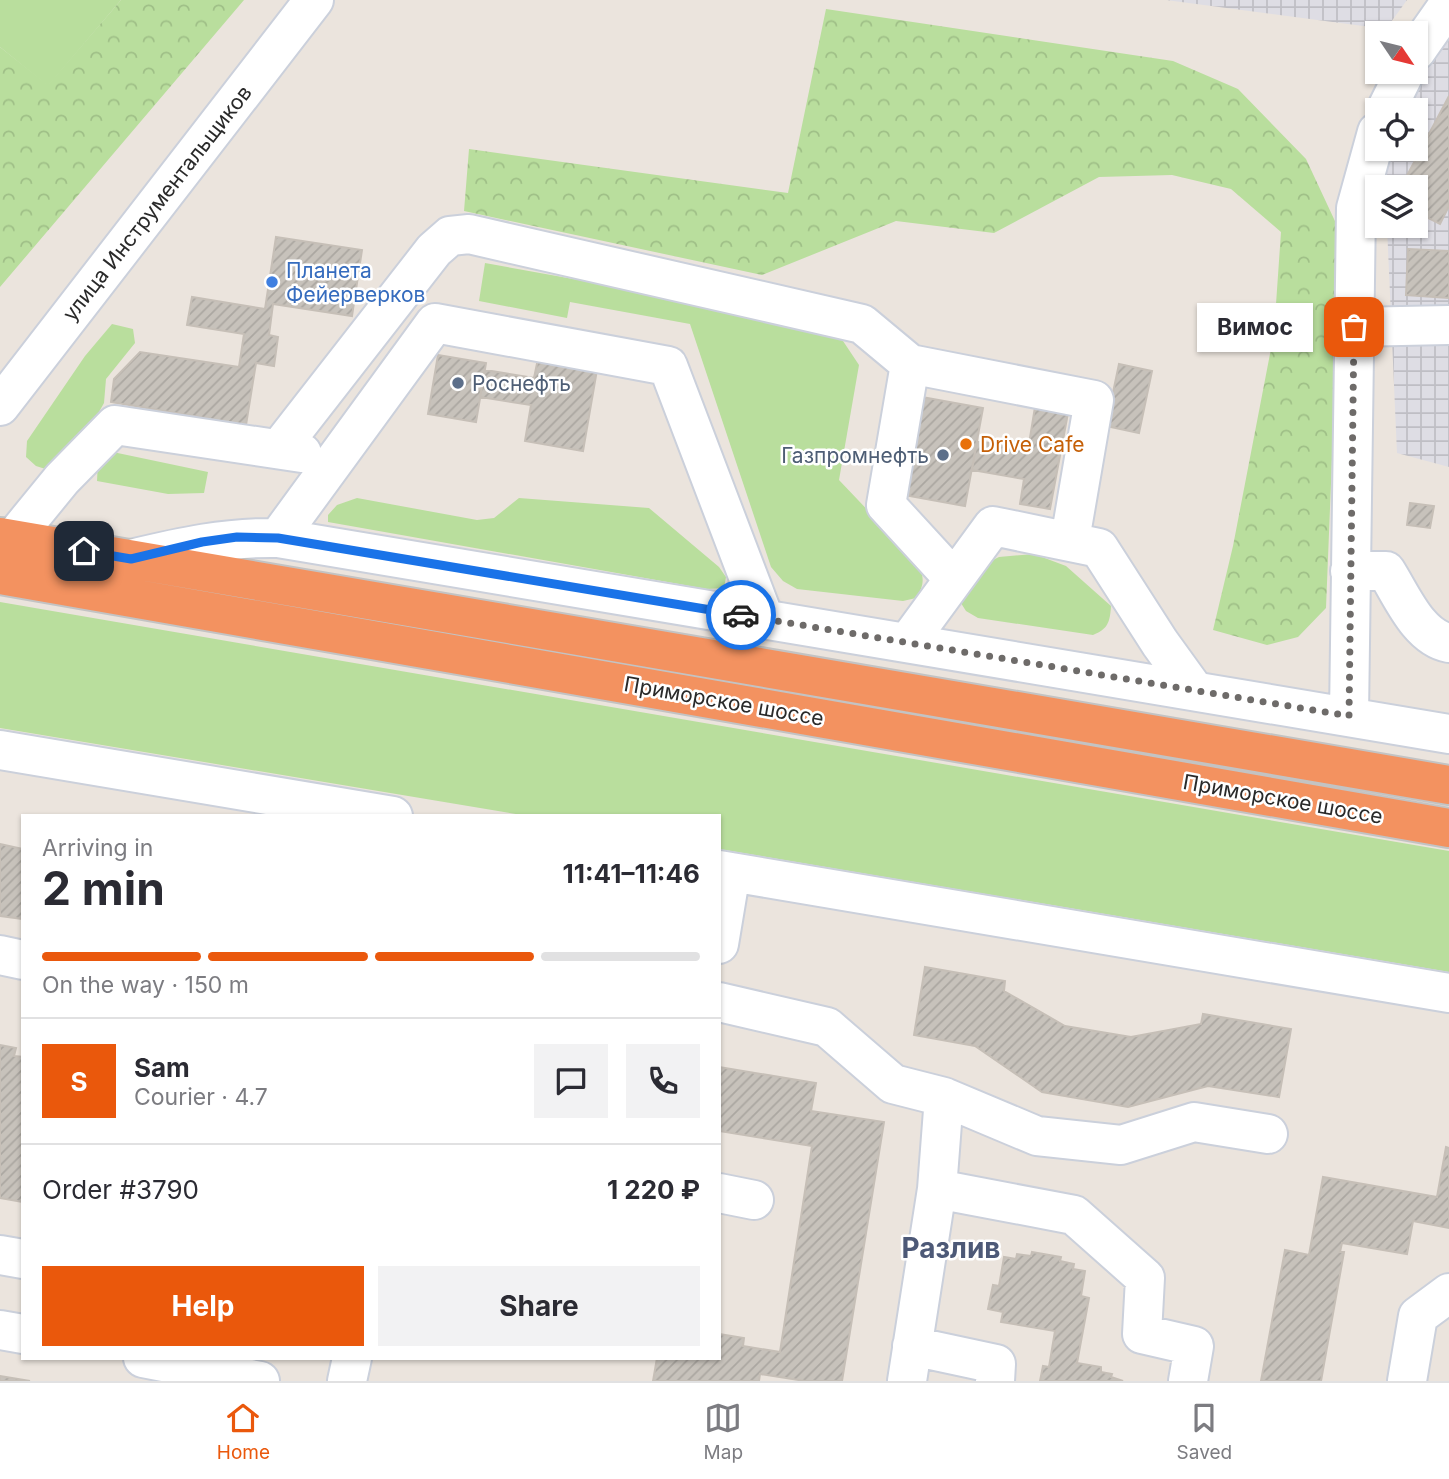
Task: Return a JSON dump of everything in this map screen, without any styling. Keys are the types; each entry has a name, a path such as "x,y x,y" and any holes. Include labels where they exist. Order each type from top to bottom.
{"highway":[{"name":"Приморское шоссе","path":"7,538 1449,785"},
{"name":"Приморское шоссе","path":"0,575 1449,828"}],"street":[{"name":"улица Инструментальщиков","path":"0,406 314,0"},
{"path":"1428,34 1449,4"},
{"path":"1349,716 1356,208 1369,161"},
{"path":"279,449 434,250 450,236 469,234 862,324 910,364 1094,400 1070,540"},
{"path":"278,538 435,323 668,366 764,618"},
{"path":"1354,327 1449,325"},
{"path":"910,364 886,505 954,579"},
{"path":"7,538 115,425 335,459"},
{"path":"908,642 992,526 1099,548 1160,643 1195,690"},
{"path":"131,559 202,542 237,537 278,538 1449,734"},
{"path":"1350,571 1386,571 1414,617 1437,641 1449,643"},
{"path":"0,750 381,814"},
{"path":"721,920 725,871 1449,993"},
{"path":"0,956 21,960"},
{"path":"721,1002 827,1027 893,1084 944,1097 1037,1136 1121,1145 1194,1122 1268,1133"},
{"path":"944,1097 937,1189 910,1364 996,1364 995,1381"},
{"path":"937,1189 1074,1215 1145,1278 1142,1334 1194,1346 1188,1381"},
{"path":"0,1255 21,1259"},
{"path":"1407,1381 1418,1316 1449,1293"},
{"path":"0,1330 21,1334"},
{"path":"153,1360 260,1381"},
{"path":"347,1381 352,1360"}],"shaded area":[{"path":"1166,0 1407,0 1392,21 1365,21 1365,26"},
{"path":"1449,24 1449,467 1397,453 1388,238 1428,238 1428,175 1387,175 1388,161 1428,161 1428,98 1406,98 1414,84 1428,84 1428,60"}],"green space":[{"path":"0,0 121,0 48,86 0,47"},
{"path":"121,0 244,0 0,287 0,47 48,85"},
{"path":"826,9 1173,61 1238,89 1306,159 1341,234 1326,608 1298,637 1267,645 1213,630 1233,546 1274,333 1281,232 1231,189 1172,175 1099,177 994,233 896,221 762,275 464,211 469,149 788,193"},
{"path":"485,263 751,311 841,338 859,365 839,480 915,560 923,579 916,598 903,601 797,589 783,581 771,567 690,324 570,302 567,318 479,301"},
{"path":"112,324 133,329 135,343 106,379 104,403 77,451 55,472 36,466 26,457 27,441 85,356"},
{"path":"108,451 208,472 204,493 168,494 97,481 98,461"},
{"path":"357,498 477,520 494,518 519,498 649,508 719,567 726,577 724,588 707,589 328,522 328,515 337,505"},
{"path":"1034,554 1066,566 1111,606 1109,621 1102,630 1093,635 978,618 966,611 959,600 964,574 999,557"},
{"path":"0,602 1449,851 1449,972 721,849 721,814 516,814 0,728"}],"building":[{"path":"1449,96 1449,206 1440,224 1428,218 1428,175 1407,175 1415,161 1428,161 1428,136"},
{"path":"276,237 362,250 352,316 273,304 269,335 278,337 274,366 256,363 246,425 111,402 114,379 140,352 239,367 244,334 187,325 192,297 265,309"},
{"path":"1408,249 1449,251 1449,298 1406,295"},
{"path":"539,354 598,364 583,451 525,441 531,405 480,397 485,370 534,378"},
{"name":"Роснефть","path":"438,355 486,363 476,422 428,414"},
{"path":"1119,364 1152,371 1139,433 1106,426"},
{"name":"Газпромнефть","path":"922,397 983,408 965,506 904,495"},
{"path":"1035,407 1068,413 1050,509 1020,504 1024,479 972,470 977,441 1028,450"},
{"path":"1410,503 1434,506 1430,528 1407,525"},
{"path":"0,844 21,849 21,919 0,916"},
{"path":"925,967 1005,981 1004,991 1065,1026 1131,1037 1201,1024 1203,1014 1291,1029 1279,1097 1208,1086 1128,1107 1042,1092 975,1046 914,1035"},
{"path":"0,1045 16,1048 14,1056 21,1057 21,1202 0,1198"},
{"path":"721,1067 816,1083 811,1111 884,1122 842,1381 805,1381 760,1374 759,1381 653,1381 657,1360 721,1360 721,1334 744,1338 743,1346 780,1352 812,1146 721,1131"},
{"path":"1446,1147 1449,1148 1449,1228 1413,1221 1407,1254 1342,1243 1340,1252 1344,1252 1321,1381 1261,1381 1285,1250 1309,1255 1323,1177 1437,1197"},
{"path":"1032,1252 1061,1257 1060,1261 1074,1264 1073,1269 1085,1271 1081,1296 1089,1298 1077,1363 1101,1367 1101,1372 1112,1374 1111,1377 1123,1381 1040,1381 1043,1366 1049,1367 1055,1331 1001,1322 1003,1312 988,1309 993,1285 999,1286 1004,1257 1016,1259 1017,1254 1031,1256"},
{"path":"0,1376 30,1381 0,1381"}],"way so far":[{"path":"741,615 1349,716 1354,327"}],"place":[{"name":"Планета Фейерверков","path":"272,282"},
{"name":"Вимос","path":"1354,327"},
{"name":"Роснефть","path":"458,383"},
{"name":"Drive Cafe","path":"966,444"},
{"name":"Газпромнефть","path":"943,455"}],"district":[{"name":"Разлив","path":"951,1248"}],"route":[{"path":"84,551 131,559 202,542 237,537 278,538 741,615"}]}
